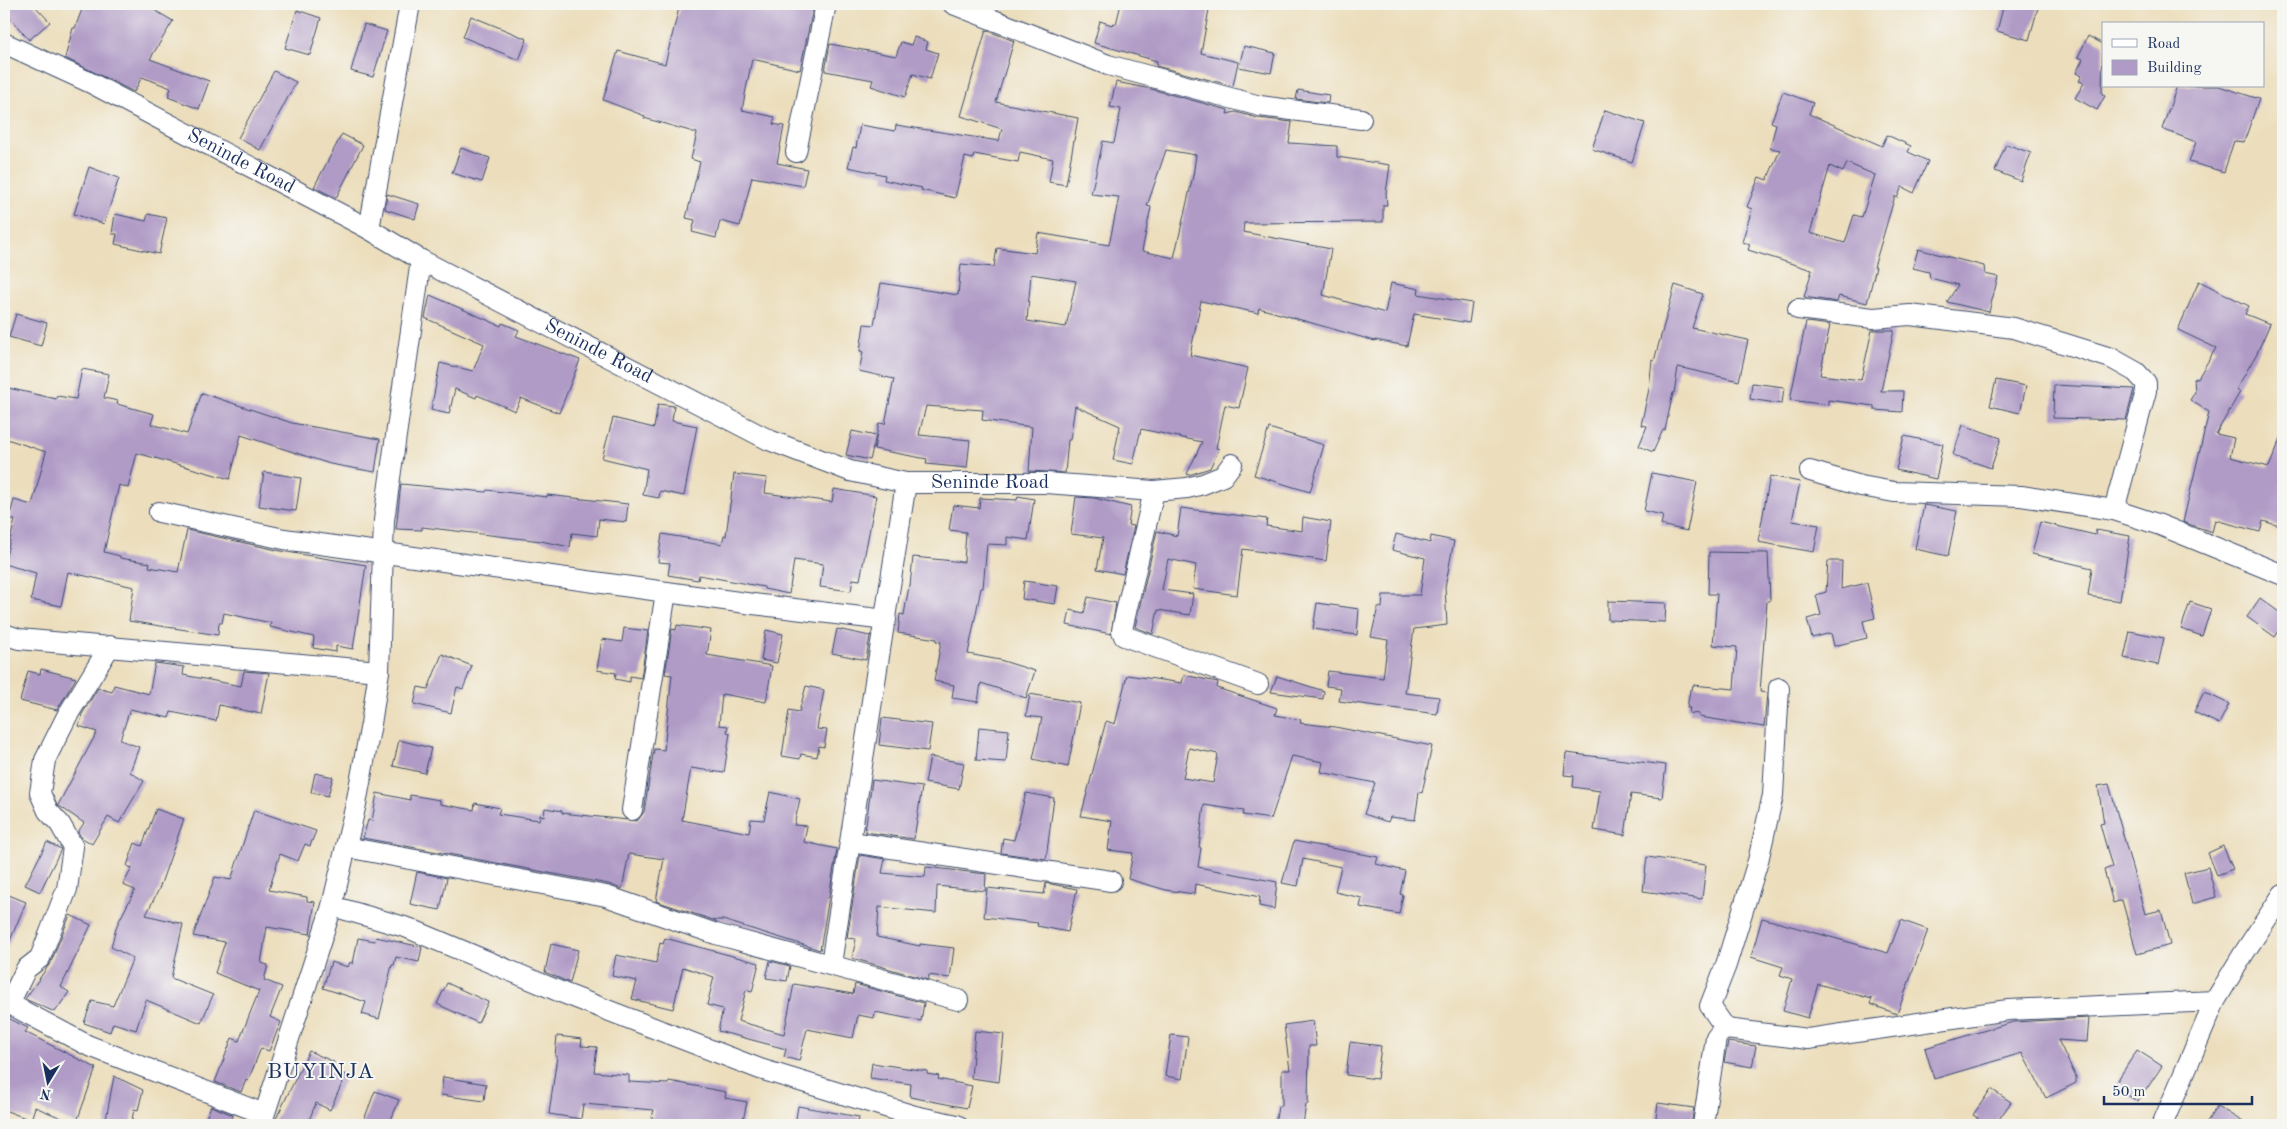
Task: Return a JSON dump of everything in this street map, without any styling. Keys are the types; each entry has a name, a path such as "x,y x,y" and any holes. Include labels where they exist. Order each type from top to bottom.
{"street":[{"path":"369,229 410,4"},
{"path":"796,152 826,4"},
{"path":"953,4 1108,65 1260,106 1361,118"},
{"name":"Seninde Road","path":"4,44 91,83 369,229 421,260 769,440 850,471 906,483 1046,484 1154,491 1187,488 1203,484 1223,476 1232,464"},
{"path":"110,646 67,716 45,760 40,793 48,811 60,824 73,848 67,889 40,958 26,969 6,1002 87,1045 263,1120 332,906 370,733 379,671 382,552 396,426 421,260"},
{"path":"1798,309 1873,318 1910,315 2014,328 2106,356 2136,372 2146,383 2146,391 2114,510"},
{"path":"1810,471 1861,486 1894,492 2021,496 2114,510 2160,525 2283,575"},
{"path":"831,964 906,483"},
{"path":"1154,491 1123,625 1122,631 1124,636 1258,684"},
{"path":"159,512 284,539 666,592 886,620"},
{"path":"632,810 666,592"},
{"path":"4,634 19,639 379,671"},
{"path":"1726,1030 1710,1006 1726,964 1758,861 1773,795 1779,688"},
{"path":"851,842 1110,881"},
{"path":"346,847 606,896 716,934 958,1000"},
{"path":"2162,1125 2215,1001 2244,952 2283,894"},
{"path":"332,906 408,928 563,993 760,1069 915,1116 957,1125"},
{"path":"1703,1125 1716,1038 1726,1030 1808,1039 2008,1010 2215,1001"}],"building":[{"path":"4,4 33,4 50,22 29,40 4,11"},
{"path":"84,4 144,4 173,21 150,59 209,81 199,109 168,97 171,88 142,77 134,92 65,58 73,28 75,28"},
{"path":"680,4 814,4 800,70 752,59 742,110 775,117 773,124 784,126 777,163 807,169 803,186 752,177 740,226 720,221 716,238 692,232 695,220 686,218 700,162 691,159 697,133 644,118 645,116 603,100 618,51 665,64"},
{"path":"1121,4 1210,4 1201,53 1238,62 1233,86 1156,66 1157,61 1094,43 1100,21 1112,25 1113,23 1116,24"},
{"path":"2004,4 2039,4 2029,40 1997,31"},
{"path":"297,10 321,18 310,55 285,48"},
{"path":"471,16 527,39 519,60 463,37"},
{"path":"364,24 387,31 373,77 351,71"},
{"path":"986,30 1014,41 996,102 1078,118 1066,185 1049,182 1053,159 1020,152 1018,162 974,154 973,159 965,157 955,198 921,190 922,188 884,180 885,175 848,167 853,147 856,148 860,125 895,131 896,125 999,141 1002,129 961,116"},
{"path":"2088,36 2102,43 2102,94 2105,96 2097,110 2075,98 2084,83 2079,81 2082,76 2076,73 2083,59 2078,57"},
{"path":"914,37 928,42 926,49 938,53 930,79 913,74 905,97 871,86 873,80 825,71 830,44 896,56 901,42 911,45"},
{"path":"1244,46 1275,53 1271,73 1239,67"},
{"path":"274,71 296,82 260,150 238,138"},
{"path":"1116,82 1151,89 1228,110 1227,114 1236,112 1258,118 1292,122 1289,143 1337,146 1337,157 1390,165 1386,193 1387,205 1383,205 1383,222 1244,223 1243,232 1331,249 1323,295 1385,313 1391,283 1419,289 1418,294 1472,303 1469,323 1414,314 1407,346 1375,341 1259,308 1258,313 1201,301 1190,355 1248,368 1239,408 1225,405 1216,448 1219,449 1210,468 1189,475 1187,474 1202,442 1141,429 1133,464 1113,460 1120,426 1075,406 1070,440 1068,440 1065,473 1029,471 1032,427 982,420 983,410 926,406 919,435 970,440 967,468 926,464 927,459 874,449 879,423 885,424 894,379 859,371 863,352 860,351 864,324 874,325 881,283 958,295 961,264 994,267 997,248 1035,253 1038,233 1109,245 1119,197 1091,194 1103,141 1114,143 1121,109 1110,107","holes":["1166,150 1196,155 1174,258 1142,251 1151,207 1147,206","1031,274 1076,281 1066,327 1027,321"]},
{"path":"2176,88 2225,88 2259,99 2244,142 2234,141 2224,172 2189,162 2196,142 2162,129"},
{"path":"1298,90 1329,95 1328,103 1296,99"},
{"path":"1783,92 1813,103 1809,114 1882,146 1887,135 1911,146 1908,152 1928,161 1914,193 1902,187 1897,198 1895,196 1874,267 1876,267 1867,303 1839,296 1837,302 1804,297 1812,270 1748,250 1750,244 1742,242 1752,209 1747,207 1759,177 1767,180 1780,150 1770,148 1776,124 1771,122","holes":["1847,163 1875,175 1862,217 1854,215 1845,243 1810,233 1830,166 1843,172"]},
{"path":"1605,110 1645,123 1632,162 1592,149"},
{"path":"342,134 363,145 336,198 314,187"},
{"path":"2006,144 2031,153 2021,181 1995,171"},
{"path":"461,148 490,158 482,182 452,173"},
{"path":"89,167 119,178 104,224 74,214"},
{"path":"387,194 419,204 415,219 385,209"},
{"path":"115,214 146,221 148,214 167,218 159,254 115,244 117,234 112,234"},
{"path":"1918,249 1984,266 1985,274 1998,277 1989,312 1947,302 1958,285 1930,278 1929,272 1913,268"},
{"path":"2199,281 2249,306 2245,314 2270,324 2257,353 2236,390 2240,392 2216,434 2234,438 2230,457 2269,467 2283,433 2283,527 2263,521 2260,532 2215,520 2212,532 2183,522 2209,412 2190,400 2195,392 2194,379 2198,378 2216,348 2178,330"},
{"path":"1675,285 1703,294 1692,328 1748,340 1739,381 1678,367 1665,430 1663,430 1653,452 1639,446 1647,426 1641,425 1649,389 1652,360 1654,361"},
{"path":"430,295 501,326 502,323 519,330 516,336 580,360 559,413 521,398 515,411 477,395 476,398 455,389 449,414 431,410 440,363 473,371 484,344 425,318"},
{"path":"16,314 47,323 41,346 9,337"},
{"path":"1806,322 1830,325 1820,375 1861,380 1872,330 1894,330 1881,391 1903,391 1902,412 1874,410 1874,406 1828,400 1828,405 1790,400"},
{"path":"82,369 109,374 104,398 118,401 117,404 154,414 151,424 187,434 202,393 292,423 380,439 375,472 330,464 241,435 230,479 137,453 128,488 119,485 104,552 120,556 120,558 150,563 149,567 178,572 187,530 281,551 366,565 353,649 336,646 336,652 313,648 314,637 270,627 271,623 224,613 222,623 219,623 218,635 129,621 134,587 68,572 61,606 31,600 36,573 4,564 15,520 9,519 14,500 32,505 46,452 4,438 4,387 56,399 57,396 76,399"},
{"path":"1996,380 2026,386 2020,413 1990,406"},
{"path":"1752,383 1784,387 1782,404 1750,399"},
{"path":"2054,385 2134,389 2126,420 2053,418"},
{"path":"658,404 674,406 672,421 697,426 684,496 660,491 659,498 643,495 647,469 602,458 613,418 654,428"},
{"path":"1963,425 2001,438 1991,468 1953,455"},
{"path":"1269,428 1324,445 1310,492 1254,475"},
{"path":"852,431 876,436 870,460 846,455"},
{"path":"1904,436 1943,444 1936,479 1896,470"},
{"path":"264,472 301,478 296,511 259,506"},
{"path":"1652,473 1697,482 1687,531 1661,525 1663,515 1644,511"},
{"path":"734,474 767,478 765,493 832,502 834,489 876,496 860,580 853,579 851,591 820,587 823,564 794,560 789,594 764,589 764,587 699,575 698,580 668,575 670,563 658,562 662,534 722,544 724,535 726,536"},
{"path":"1770,476 1800,482 1792,521 1819,525 1814,552 1758,542"},
{"path":"401,484 486,492 487,490 547,497 547,495 628,504 626,522 599,519 597,536 572,533 570,547 541,541 422,527 422,530 396,529"},
{"path":"1018,496 1034,499 1028,540 1007,537 1007,545 987,544 983,588 981,588 968,654 1000,660 1035,671 1026,698 981,683 978,702 952,698 954,685 934,681 941,642 936,641 937,639 898,633 900,614 904,615 910,586 913,557 964,562 966,532 949,530 953,505 979,508 980,498 1017,500"},
{"path":"1076,497 1094,498 1131,507 1128,525 1134,526 1123,574 1097,569 1103,538 1071,534"},
{"path":"1924,505 1957,511 1948,556 1915,549"},
{"path":"1181,508 1267,519 1266,526 1302,531 1303,517 1331,522 1326,561 1243,549 1237,595 1193,589 1196,565 1168,559 1162,590 1193,594 1190,615 1158,610 1153,634 1135,627 1157,531 1177,536"},
{"path":"2040,522 2095,535 2096,530 2130,536 2120,601 2088,596 2092,568 2032,554"},
{"path":"1396,534 1430,543 1431,536 1454,541 1445,587 1447,625 1414,629 1405,693 1439,697 1437,714 1339,701 1341,688 1326,686 1328,671 1383,678 1388,640 1371,637 1378,607 1382,608 1383,595 1420,595 1425,558 1392,550"},
{"path":"1709,552 1768,553 1770,601 1767,601 1760,692 1767,693 1764,727 1699,717 1699,714 1689,713 1690,708 1687,708 1690,690 1692,690 1693,685 1734,689 1737,647 1713,645 1717,594 1708,594"},
{"path":"1828,561 1842,561 1841,589 1867,583 1875,618 1863,621 1867,638 1834,646 1831,633 1812,638 1807,619 1821,615 1816,595 1826,592"},
{"path":"1024,581 1058,586 1055,604 1022,599"},
{"path":"1088,597 1116,603 1111,634 1067,625 1070,610 1084,613"},
{"path":"2260,598 2283,615 2283,625 2275,637 2247,617"},
{"path":"1608,601 1666,603 1665,622 1608,620"},
{"path":"2190,602 2211,609 2202,636 2181,629"},
{"path":"1317,603 1359,609 1357,635 1313,629"},
{"path":"677,625 711,630 707,655 772,666 766,702 722,694 719,725 728,726 727,732 730,733 724,773 691,768 682,820 749,833 751,819 764,820 770,792 800,799 794,825 807,826 804,842 837,849 820,950 723,920 716,921 656,901 664,859 629,854 622,889 608,884 363,838 368,820 372,821 377,793 410,800 410,795 440,800 440,804 474,810 475,803 500,808 498,814 539,820 540,815 544,816 545,808 562,811 562,813 637,821 644,812 654,749 664,750 672,675 665,674 672,629 676,630"},
{"path":"624,628 648,631 641,678 630,676 630,682 615,679 616,673 597,670 602,639 622,642"},
{"path":"837,629 870,636 866,660 832,653"},
{"path":"766,630 783,634 777,663 761,660"},
{"path":"2130,631 2164,638 2158,665 2124,658"},
{"path":"442,654 472,666 463,689 457,687 451,713 414,704 418,687 428,689"},
{"path":"155,663 184,667 183,675 241,686 244,671 269,673 261,714 219,705 216,721 171,712 169,718 130,709 120,740 139,747 130,772 144,781 119,823 108,817 92,844 81,837 78,832 84,823 58,805 97,732 79,726 81,716 98,688 112,692 114,685 149,694"},
{"path":"41,669 76,678 57,710 20,701 28,671 40,674"},
{"path":"1127,675 1182,683 1184,675 1218,682 1217,688 1277,708 1275,715 1301,720 1300,723 1335,727 1432,746 1422,793 1419,792 1415,820 1390,817 1388,822 1364,814 1375,783 1321,772 1323,762 1292,756 1271,819 1243,815 1244,811 1204,805 1198,867 1277,882 1274,909 1259,906 1260,897 1195,884 1194,894 1166,890 1128,879 1133,853 1108,850 1112,821 1081,816 1106,721 1115,724","holes":["1189,748 1218,754 1213,783 1183,778"]},
{"path":"1277,676 1324,691 1323,699 1271,692"},
{"path":"806,686 824,690 817,729 827,730 824,747 819,746 817,757 801,754 800,759 782,756 789,710 799,712"},
{"path":"2204,692 2229,704 2219,724 2194,712"},
{"path":"1030,694 1080,703 1068,767 1033,759 1042,718 1026,716"},
{"path":"882,718 932,724 928,751 879,745"},
{"path":"979,727 1009,730 1006,762 976,760"},
{"path":"399,740 431,748 425,773 393,766"},
{"path":"1566,753 1666,765 1662,798 1631,794 1625,835 1594,830 1600,791 1573,787 1574,776 1564,775"},
{"path":"930,757 964,763 959,789 925,783"},
{"path":"315,773 333,777 328,796 311,792"},
{"path":"872,780 922,787 914,839 865,832"},
{"path":"2109,784 2145,914 2161,910 2170,945 2137,954 2122,900 2113,903 2104,870 2112,867 2100,824 2104,823 2098,786"},
{"path":"1026,793 1054,798 1046,859 1001,853 1003,838 1014,840"},
{"path":"156,809 184,819 159,889 146,915 183,924 171,978 213,995 201,1023 146,1000 136,1030 113,1023 110,1032 84,1023 92,1001 113,1006 133,958 111,947 117,925 135,890 123,885 132,868 127,866 135,843 142,846"},
{"path":"254,810 316,831 310,846 305,844 298,861 280,854 269,890 307,897 307,901 315,902 310,934 267,927 261,963 268,965 264,980 282,987 270,1017 281,1022 269,1051 261,1048 248,1081 246,1080 241,1092 215,1082 232,1038 239,1041 259,991 215,973 225,942 193,936 215,877 231,880"},
{"path":"1294,841 1378,857 1376,864 1405,871 1400,894 1403,895 1399,914 1360,907 1362,898 1335,892 1341,867 1303,859 1298,886 1282,883"},
{"path":"47,842 61,849 40,892 25,885"},
{"path":"2223,846 2233,869 2217,875 2208,853"},
{"path":"860,855 885,859 882,873 925,877 926,867 986,874 985,891 937,886 936,913 879,907 877,937 920,946 920,944 954,948 950,978 929,975 928,980 852,958 856,939 847,938"},
{"path":"1647,857 1706,865 1702,899 1643,891"},
{"path":"2208,867 2216,897 2192,904 2184,873"},
{"path":"417,872 447,878 440,910 410,904"},
{"path":"1046,883 1077,889 1068,932 1037,926 1038,923 984,917 987,888 1044,894"},
{"path":"4,893 26,902 4,955"},
{"path":"70,915 91,925 61,987 69,992 55,1012 25,999 51,962"},
{"path":"1762,918 1888,953 1901,920 1928,930 1897,1014 1870,1004 1872,999 1818,984 1808,1018 1783,1011 1792,979 1780,975 1783,967 1751,957"},
{"path":"376,937 422,947 419,962 396,957 394,965 392,965 379,1019 362,1014 366,1002 323,988 331,962 348,967 350,962 353,964 358,938 375,941"},
{"path":"665,938 759,963 752,992 746,990 738,1021 784,1034 794,984 853,994 855,984 924,1003 921,1021 875,1012 874,1018 858,1015 853,1038 807,1029 799,1061 784,1057 786,1049 718,1031 723,1009 707,1005 714,977 683,967 673,1009 632,999 637,981 612,976 616,955 656,963 660,943 663,944"},
{"path":"551,944 578,950 570,983 545,972"},
{"path":"770,961 790,966 787,981 766,978"},
{"path":"447,983 488,1002 478,1023 437,1004"},
{"path":"4,1016 28,1028 25,1032 96,1068 76,1124 35,1107 31,1120 4,1110"},
{"path":"2089,1018 2087,1042 2058,1040 2076,1077 2076,1083 2046,1098 2022,1053 1934,1079 1925,1048 2013,1022"},
{"path":"1313,1021 1316,1046 1309,1046 1308,1104 1306,1104 1303,1125 1275,1125 1278,1106 1282,1106 1282,1070 1290,1070 1284,1025"},
{"path":"975,1031 1004,1034 999,1082 971,1078"},
{"path":"1171,1035 1188,1037 1182,1079 1165,1076"},
{"path":"557,1036 582,1039 581,1046 597,1047 594,1072 629,1075 629,1082 668,1084 669,1081 726,1092 725,1098 747,1102 742,1125 650,1125 654,1110 583,1104 581,1119 549,1114 557,1056 555,1056"},
{"path":"1350,1042 1381,1046 1377,1079 1346,1075"},
{"path":"1728,1042 1756,1046 1752,1067 1724,1062"},
{"path":"2137,1050 2162,1066 2138,1102 2114,1086"},
{"path":"309,1051 334,1062 331,1068 346,1075 330,1110 316,1103 307,1125 273,1125"},
{"path":"872,1063 927,1071 927,1074 939,1076 938,1079 972,1086 967,1108 910,1097 911,1084 870,1078"},
{"path":"114,1076 143,1090 138,1110 134,1109 131,1125 105,1125"},
{"path":"443,1077 486,1084 484,1101 441,1095"},
{"path":"1991,1089 2011,1102 1995,1125 1973,1125 1978,1118 1973,1115"},
{"path":"375,1091 399,1100 389,1125 362,1125"},
{"path":"1658,1103 1694,1108 1691,1125 1655,1125"},
{"path":"211,1106 233,1115 229,1125 203,1125"},
{"path":"798,1106 859,1117 858,1125 795,1125"},
{"path":"2217,1106 2248,1125 2205,1125"}],"district":[{"name":"BUYINJA","path":"321,1072"}]}
